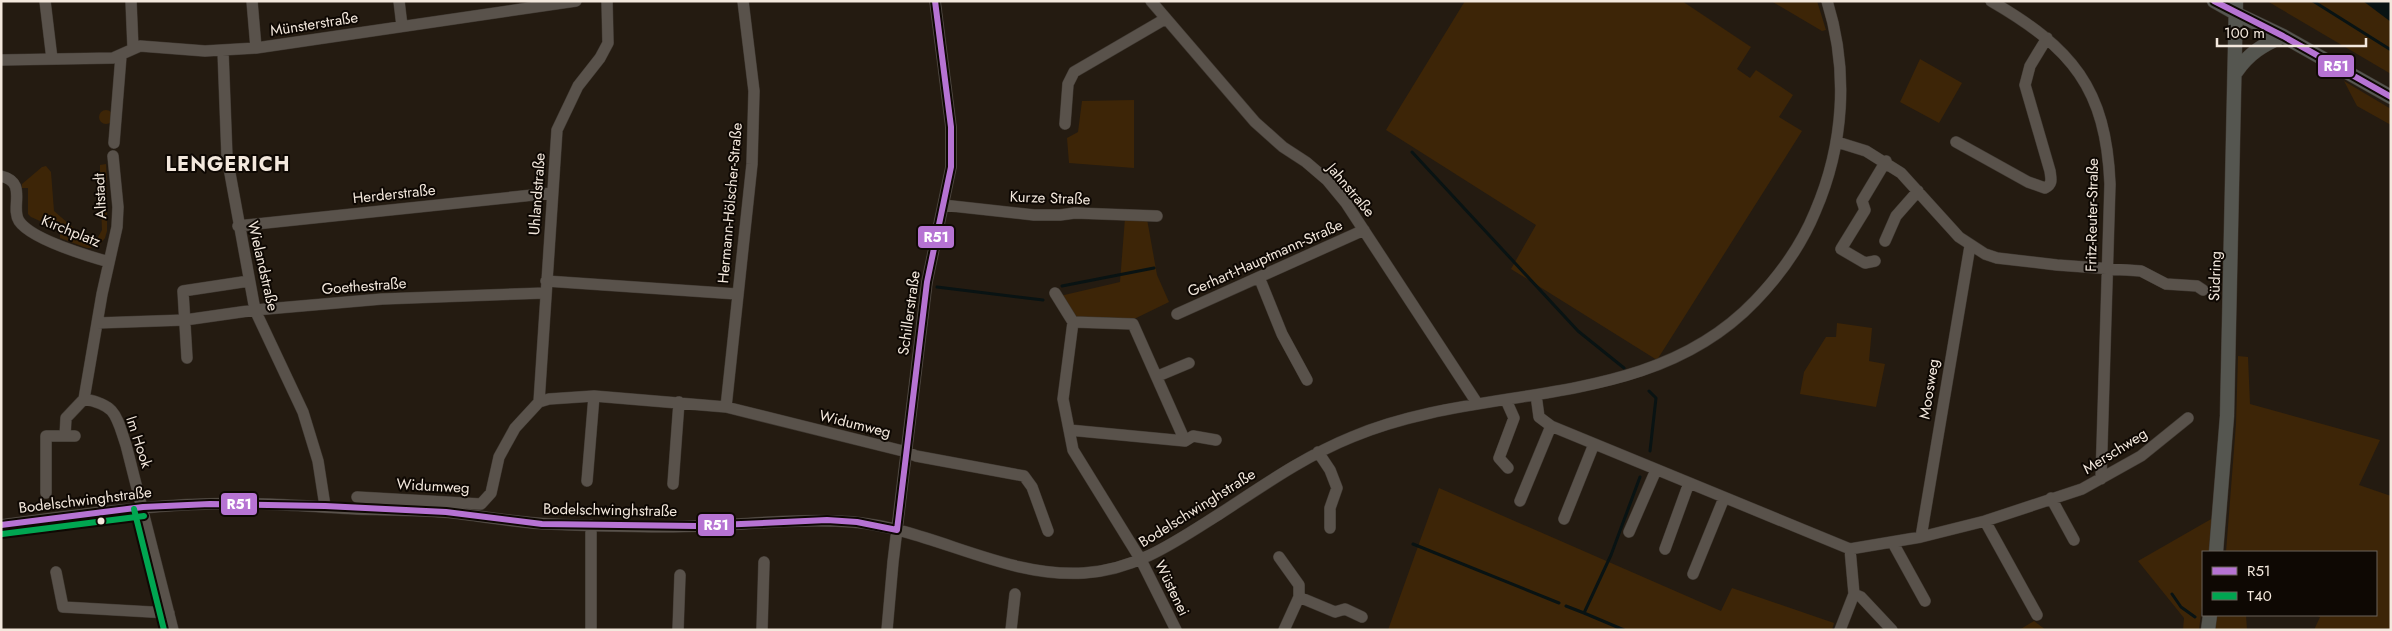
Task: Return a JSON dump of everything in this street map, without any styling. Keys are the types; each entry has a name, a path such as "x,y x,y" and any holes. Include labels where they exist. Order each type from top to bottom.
{"main road":[{"path":"2214,1 2237,8 2391,97"},
{"name":"Südring","path":"2216,551 2227,416 2237,8"},
{"path":"2236,72 2245,58 2255,50 2283,36"},
{"path":"2208,630 2210,616"}],"street":[{"path":"45,1 52,59"},
{"path":"1,60 95,60 121,56 133,48 131,1"},
{"path":"252,1 256,48"},
{"path":"399,1 402,26"},
{"name":"Münsterstraße","path":"133,48 140,46 205,51 256,48 576,1"},
{"name":"Uhlandstraße","path":"539,402 557,130 578,86 600,58 608,42 607,1"},
{"name":"Hermann-Hölscher-Straße","path":"726,407 752,164 754,91 743,1"},
{"name":"Schillerstraße","path":"887,630 927,282 951,167 950,127 935,1"},
{"name":"Jahnstraße","path":"1151,1 1254,122 1283,147 1306,162 1327,180 1346,203 1477,403"},
{"name":"Bodelschwinghstraße","path":"1,525 142,507 210,504 325,506 446,512 542,524 696,526 827,520 865,523 897,530 1018,567 1044,572 1086,573 1114,568 1141,560 1174,543 1287,469 1318,452 1372,429 1430,413 1477,403 1601,384 1657,367 1707,340 1741,315 1773,282 1796,250 1822,198 1837,142 1841,81 1835,34 1827,1"},
{"name":"Fritz-Reuter-Straße","path":"1991,1 2047,38 2075,68 2091,93 2104,124 2109,155 2110,184 2101,479"},
{"path":"1065,124 1068,84 1074,72 1165,19"},
{"path":"1956,142 2028,182 2045,188 2052,183 2025,85 2030,66 2047,38"},
{"name":"Wielandstraße","path":"224,51 227,157 238,226 255,310 303,412 318,461 325,506"},
{"path":"114,143 121,56"},
{"path":"1837,142 1866,151 1886,161 1901,173 1970,246 1984,254 1997,258 2141,271 2166,284 2196,286 2203,290"},
{"name":"Altstadt","path":"84,399 117,226 118,208 113,156"},
{"path":"1875,261 1865,262 1841,249 1864,210 1862,201 1886,161"},
{"name":"Kirchplatz","path":"1,176 7,177 16,186 18,219 26,229 80,254 109,262"},
{"path":"1885,241 1896,216 1918,191"},
{"name":"Herderstraße","path":"238,226 552,193"},
{"name":"Kurze Straße","path":"943,205 1034,215 1075,213 1157,216"},
{"name":"Gerhart-Hauptmann-Straße","path":"1177,314 1364,230"},
{"name":"Moosweg","path":"1921,538 1970,246"},
{"path":"1259,277 1282,334 1307,380"},
{"path":"187,358 183,291 249,281"},
{"name":"Goethestraße","path":"185,320 255,310 546,287 737,294"},
{"path":"1055,293 1073,322 1133,324 1158,376 1185,442"},
{"path":"97,323 185,320"},
{"name":"Wüstenei","path":"1073,322 1063,399 1073,450 1141,560 1176,630"},
{"path":"1158,376 1189,363"},
{"path":"1536,395 1539,417 1551,426 1850,550 1854,594 1840,630"},
{"path":"587,480 594,396"},
{"name":"Widumweg","path":"357,497 481,504 491,493 499,457 515,428 539,402 549,398 594,396 726,407 907,452 916,456 1024,476 1032,487 1048,531"},
{"path":"46,494 46,436 70,436 66,418 84,399"},
{"name":"Im Hook","path":"84,399 107,405 117,418 173,630"},
{"path":"1506,400 1514,418 1499,458 1508,468"},
{"path":"673,484 678,402"},
{"name":"Merschweg","path":"1850,550 1921,538 1985,521 2082,488 2141,456 2188,418"},
{"path":"1520,501 1551,426"},
{"path":"1069,430 1185,442 1194,436 1216,440"},
{"path":"1564,519 1594,444"},
{"path":"1318,452 1330,470 1337,488 1330,508 1330,528"},
{"path":"1629,532 1656,470"},
{"path":"1665,549 1689,483"},
{"path":"1693,574 1724,498"},
{"path":"2051,498 2074,540"},
{"path":"1985,521 2037,615"},
{"path":"591,525 591,630"},
{"path":"1893,543 1925,600"},
{"path":"1279,557 1300,585 1299,597 1284,630"},
{"path":"762,630 764,562"},
{"path":"56,572 62,607 169,613"},
{"path":"678,630 680,575"},
{"path":"1011,630 1015,594"},
{"path":"1854,594 1861,598 1892,630"},
{"path":"1299,597 1335,612 1345,609 1362,617"}],"shaded area":[{"path":"1465,1 1682,1 1751,47 1737,69 1750,78 1756,70 1793,95 1779,117 1802,131 1657,360 1511,269 1536,225 1386,130"},
{"path":"1771,1 1817,1 1826,30 1822,31"},
{"path":"2267,1 2391,1 2391,74"},
{"path":"2363,1 2391,1 2391,22"},
{"path":"1920,59 1962,83 1939,123 1900,102"},
{"path":"2344,81 2391,109 2391,125 2357,106"},
{"path":"1134,100 1134,168 1069,163 1067,138 1078,132 1082,101"},
{"path":"106,110 111,112 113,117 111,122 106,124 101,122 99,117 101,112"},
{"path":"106,164 107,182 100,182 100,165"},
{"path":"46,166 51,172 54,211 77,231 82,240 89,243 92,248 60,238 60,230 28,214 28,188 22,188 22,184 42,167"},
{"path":"107,187 107,231 105,238 100,244 97,239 102,230 101,206 105,205 104,188"},
{"path":"1125,218 1147,219 1157,275 1169,302 1130,321 1075,319 1060,296 1120,282"},
{"path":"1837,323 1872,328 1869,361 1885,364 1876,407 1800,394 1804,372 1826,337 1836,337"},
{"path":"2238,356 2248,357 2250,404 2380,440 2359,485 2391,496 2391,630 2314,630 2320,617 2317,616 2377,616 2377,551 2226,551 2236,424"},
{"path":"1439,488 1721,611 1732,588 1834,623 1832,630 1388,630"},
{"path":"2213,518 2209,551 2202,551 2202,605 2199,630 2183,630 2184,618 2138,561"},
{"path":"2217,616 2246,616 2247,630 2214,630"},
{"path":"2034,621 2046,630 2019,630"}],"waterway":[{"path":"2313,1 2391,50"},
{"path":"1412,152 1578,331 1624,368"},
{"path":"1062,286 1154,268"},
{"path":"937,287 1043,300"},
{"path":"1649,391 1656,398 1650,451"},
{"path":"1624,630 1584,613 1611,555 1640,477"},
{"path":"1413,544 1559,603"},
{"path":"2172,594 2181,607 2195,617"},
{"path":"1566,606 1584,613"}],"transit line":[{"name":"R51","path":"1,525 143,507 210,504 325,506 446,512 542,524 696,526 827,520 857,522 897,530 927,282 951,167 951,127 935,1"},
{"name":"R51","path":"2214,1 2283,36 2391,97"},
{"name":"T40","path":"134,509 164,630"},
{"name":"T40","path":"2,534 144,516"}],"district":[{"name":"LENGERICH","path":"228,164"}]}
